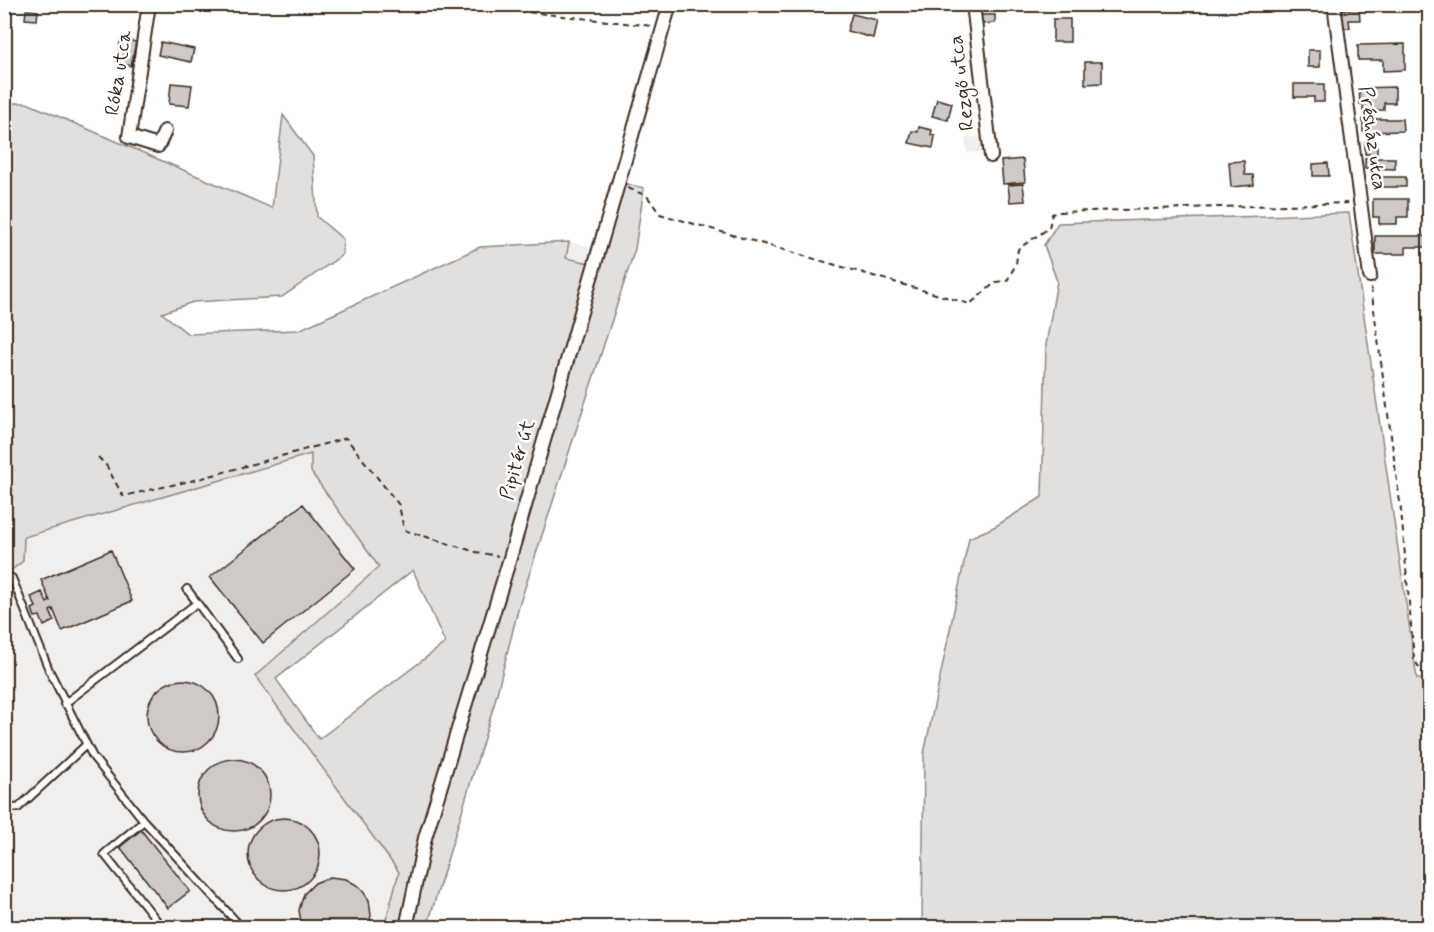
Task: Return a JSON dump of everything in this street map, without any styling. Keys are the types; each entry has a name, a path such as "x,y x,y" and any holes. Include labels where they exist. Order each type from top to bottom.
{"street":[{"path":"4,10 6,4"},
{"name":"Róka utca","path":"149,4 129,137 158,146 165,131"},
{"name":"Pipitér út","path":"406,927 425,838 510,558 616,183 670,4"},
{"name":"Rezgő utca","path":"973,4 991,156"},
{"name":"Présház utca","path":"1334,4 1370,276"}],"lane":[{"path":"12,578 64,704 86,746 144,820 242,927"},
{"path":"187,589 238,658"},
{"path":"64,704 198,603"},
{"path":"4,807 18,808 86,746"},
{"path":"144,820 104,854 162,927"}],"path":[{"path":"456,4 663,27"},
{"path":"616,183 647,196 660,214 970,304 996,282 1007,281 1016,264 1018,249 1049,228 1052,214 1058,212 1361,203"},
{"path":"1370,276 1401,510 1414,659 1424,676 1430,677"},
{"path":"98,457 106,465 123,496 199,479 346,438 399,506 404,530 476,552 510,558"}],"shaded area":[{"path":"4,103 27,103 272,208 283,115 313,156 317,217 343,239 342,255 282,297 193,302 162,313 188,334 299,330 480,247 569,242 566,258 590,263 611,180 644,188 635,249 519,606 494,705 427,927 384,927 399,872 255,676 379,567 311,472 311,454 24,537 23,561 5,575","holes":["413,570 445,643 319,739 276,679"]},
{"path":"984,136 985,151 967,153 965,138"},
{"path":"1349,213 1417,679 1429,679 1429,927 922,927 924,754 969,538 996,526 1042,497 1046,345 1057,281 1044,245 1058,223"},
{"path":"569,242 593,247 590,263 566,258"},
{"path":"311,454 311,472 380,567 256,677 399,872 384,927 5,927 4,575 22,561 24,538"}],"building":[{"path":"162,4 181,4 180,9 162,7"},
{"path":"1359,9 1360,20 1349,20 1350,28 1339,28 1338,10"},
{"path":"26,10 38,11 37,20 25,19"},
{"path":"852,14 877,20 873,38 847,31"},
{"path":"981,15 995,15 995,23 981,24"},
{"path":"1053,19 1070,19 1070,42 1053,42"},
{"path":"121,39 136,42 131,66 116,62"},
{"path":"161,42 194,49 191,62 158,55"},
{"path":"1405,44 1405,70 1383,71 1383,60 1358,60 1358,45"},
{"path":"1308,50 1320,50 1320,67 1308,67"},
{"path":"1085,62 1102,62 1102,83 1085,84"},
{"path":"171,83 192,85 189,106 169,104"},
{"path":"1294,84 1324,84 1324,102 1314,102 1314,97 1294,97"},
{"path":"1395,87 1395,103 1384,103 1384,110 1363,111 1359,88"},
{"path":"937,99 952,103 948,120 932,116"},
{"path":"1363,119 1402,119 1403,131 1363,132"},
{"path":"919,127 932,130 931,135 935,136 933,148 909,143 912,131 918,132"},
{"path":"1365,142 1377,142 1377,154 1365,154"},
{"path":"1365,158 1395,158 1395,169 1365,168"},
{"path":"1023,159 1025,182 1003,184 1001,161"},
{"path":"1244,161 1245,175 1253,175 1254,185 1231,187 1229,162"},
{"path":"1328,163 1329,176 1313,176 1313,164"},
{"path":"1377,177 1406,177 1406,187 1377,187"},
{"path":"1023,184 1025,201 1010,202 1008,185"},
{"path":"1373,199 1408,199 1408,217 1397,217 1397,224 1379,224 1379,217 1373,217"},
{"path":"1375,236 1427,236 1428,247 1406,247 1406,254 1375,254"},
{"path":"303,504 355,569 263,643 210,577"},
{"path":"111,550 132,601 62,631 53,609 50,611 54,621 44,626 40,616 35,617 32,609 36,607 31,597 42,592 47,603 50,601 41,580"},
{"path":"183,680 203,686 213,696 219,716 213,736 203,746 183,752 163,746 153,736 147,716 153,696 163,686"},
{"path":"234,759 254,765 264,775 270,795 264,815 254,825 234,831 214,825 204,815 198,795 204,775 214,765"},
{"path":"284,818 304,824 314,834 320,854 314,874 304,884 284,890 264,884 254,874 248,854 254,834 264,824"},
{"path":"141,830 190,891 168,908 120,847"},
{"path":"330,877 346,879 360,887 369,900 371,916 367,928 302,928 299,910 304,894 315,883"}]}
